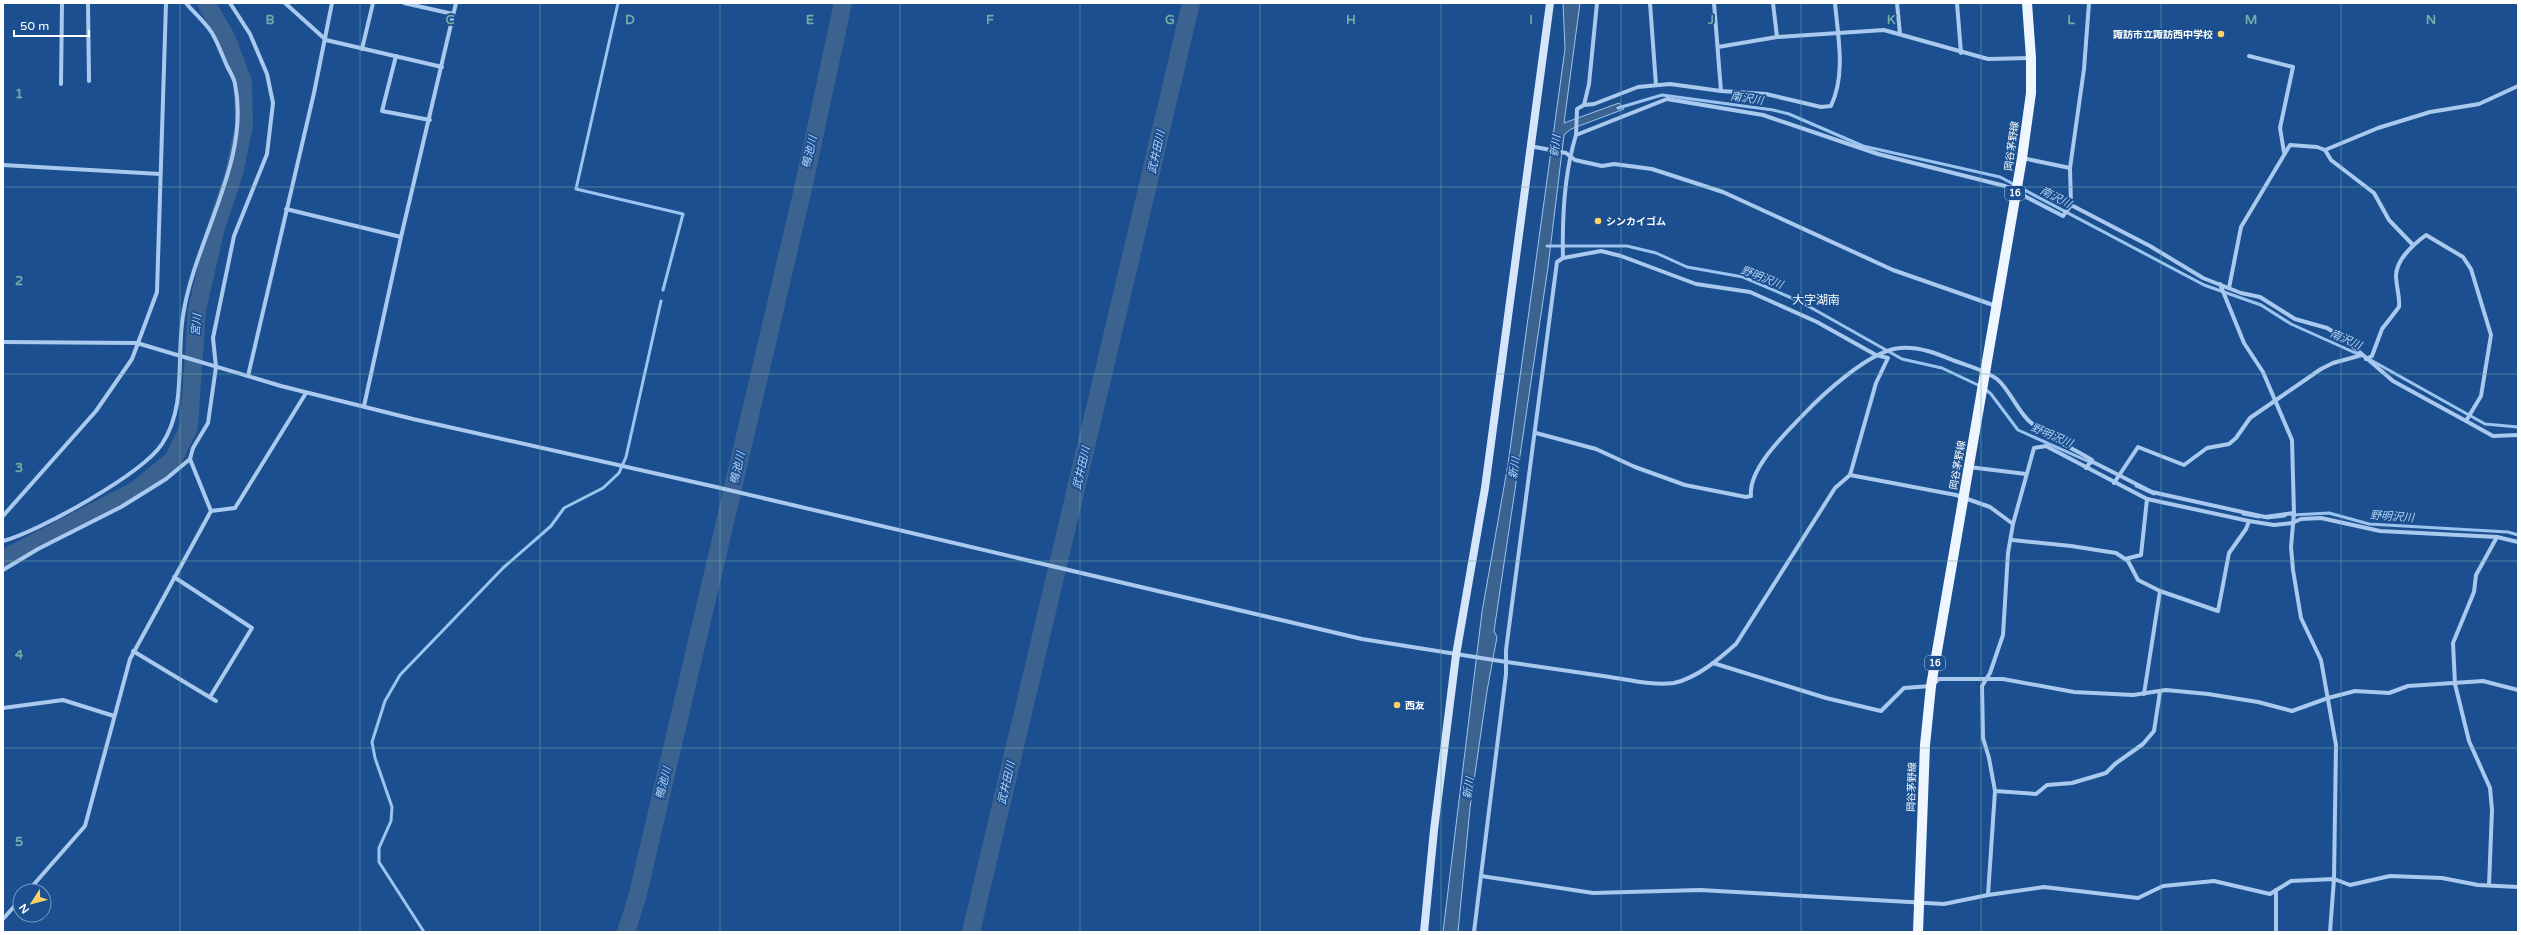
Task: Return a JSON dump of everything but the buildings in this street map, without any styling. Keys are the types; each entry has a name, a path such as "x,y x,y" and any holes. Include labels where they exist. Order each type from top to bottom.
{"main road":[{"name":"岡谷茅野線","path":"1918,932 1925,745 1931,686 2022,158 2031,93 2031,58 2027,3"}],"street":[{"path":"61,84 62,3"},
{"path":"88,3 89,81"},
{"path":"3,516 96,411 132,359 136,343 157,292 166,3"},
{"path":"3,541 17,537 94,497 133,472 161,446 178,408 183,316 195,264 224,188 238,125 235,83 212,33 186,3"},
{"path":"3,570 38,549 121,507 166,479 190,459 193,448 208,423 216,367 213,338 234,236 267,154 273,103 264,68 250,34 230,3"},
{"path":"285,3 326,40 442,67"},
{"path":"248,376 326,40 332,3"},
{"path":"362,49 373,3"},
{"path":"404,3 453,14"},
{"path":"364,406 401,237 430,120 456,3"},
{"path":"1424,932 1434,830 1456,654 1485,488 1550,3"},
{"path":"1584,105 1589,84 1597,3"},
{"path":"1650,3 1656,86"},
{"path":"1714,3 1722,91"},
{"path":"1773,3 1777,37"},
{"path":"1563,258 1562,238 1570,156 1576,135 1577,109 1584,105 1594,104 1638,87 1670,84 1722,91 1766,94 1821,107 1831,106 1835,96 1841,63 1835,3"},
{"path":"1897,3 1900,34"},
{"path":"1956,3 1961,53"},
{"path":"1576,135 1667,99 1763,115 1878,154 2005,186 2063,216 2070,205 2070,168 2084,69 2089,3"},
{"path":"1718,47 1777,37 1884,30 1961,53 1988,59 2031,58"},
{"path":"396,56 382,111 430,120"},
{"path":"2249,56 2293,67 2280,128 2284,152"},
{"path":"2325,150 2378,128 2430,112 2479,104 2518,86"},
{"path":"2229,288 2241,227 2290,144 2317,147 2325,150 2331,160 2374,192 2390,220 2413,246"},
{"path":"1530,146 1566,153 1575,160 1602,166 1614,164 1652,169 1723,192 1893,270 1996,307"},
{"path":"2022,158 2070,168"},
{"path":"3,165 160,174"},
{"path":"2070,205 2150,246 2203,278 2229,288 2260,297 2295,319 2327,328 2342,337 2362,356 2393,381 2493,436 2518,436"},
{"path":"286,209 401,237"},
{"path":"2366,359 2372,356 2382,329 2399,307 2396,274 2398,265 2413,246 2426,235 2463,257 2472,269 2482,299 2491,335 2481,396 2466,421"},
{"path":"3,342 136,343 306,393 738,492 1362,639 1500,662 1507,662 1657,684 1674,682 1687,678 1713,663 1736,644 1835,488 1850,475 1876,383 1888,358 1876,355 1852,339 1750,292 1696,284 1621,256 1602,251 1563,258 1557,262 1536,433 1506,650 1507,662 1474,932"},
{"path":"2220,284 2244,343 2263,372 2292,440 2294,513 2292,523 2293,570 2302,618 2321,660 2328,698 2337,766 2334,879 2330,932"},
{"path":"1536,433 1596,449 1635,467 1685,485 1746,498 1752,496 1751,490 1758,470 1778,442 1828,390 1876,355 1899,348 1929,351 1984,377 1998,379 2027,419 2041,430 2092,460 2091,461 2120,474 2152,492 2265,517 2294,513"},
{"path":"2114,483 2138,446 2184,465 2208,448 2229,444 2236,438 2250,418 2276,402 2321,369 2333,363 2362,356"},
{"path":"211,511 235,508 306,393"},
{"path":"1988,895 1994,790 1990,758 1983,738 1982,686 1987,680 2003,636 2008,553 2012,540 2013,524 2034,448 2046,446 2147,499 2274,525 2292,523 2301,519 2321,518 2380,531 2497,537 2518,542"},
{"path":"190,459 211,511"},
{"path":"2086,468 2091,461"},
{"path":"1969,467 2026,474"},
{"path":"1850,475 1956,495 1990,507 2013,524"},
{"path":"2125,559 2141,555 2147,499"},
{"path":"35,883 85,826 133,651 211,511"},
{"path":"2012,540 2071,546 2116,553 2125,559 2138,580 2160,591 2218,611 2229,553 2246,529 2249,520"},
{"path":"2489,885 2492,810 2490,788 2469,740 2455,684 2453,643 2474,592 2476,575 2497,537"},
{"path":"174,578 252,628 210,697"},
{"path":"2144,694 2160,591"},
{"path":"133,651 216,701"},
{"path":"1713,663 1826,698 1881,711 1904,688 1931,686 1939,679 2003,679 2074,692 2133,695 2166,690 2235,697 2292,711 2328,698 2355,691 2389,692 2408,686 2483,681 2518,690"},
{"path":"1994,790 2036,794 2047,785 2072,783 2106,773 2115,764 2143,744 2154,731 2160,692"},
{"path":"3,708 63,700 114,716"},
{"path":"1481,876 1593,893 1700,890 1919,901 1944,904 1988,895 2044,887 2138,898 2163,886 2214,881 2270,894 2291,881 2334,879 2350,885 2390,876 2416,876 2518,887"},
{"path":"2276,890 2276,932"},
{"path":"3,919 12,909"}],"water":[{"name":"新川","path":"1563,3 1580,3 1564,123 1619,103 1624,109 1571,129 1564,135 1548,267 1494,631 1497,637 1487,691 1470,808 1458,932 1443,932 1482,612 1508,464 1565,49"}],"waterway":[{"name":"宮川","path":"3,559 136,490 173,460 189,427 197,310 215,231 234,173 244,126 243,82 226,37 206,3"},
{"path":"618,3 576,189 683,214 663,290"},
{"name":"鴨池川","path":"626,932 637,898 802,193 843,3"},
{"name":"武井田川","path":"971,932 1191,3"},
{"name":"南沢川","path":"1618,108 1662,95 1773,110 1789,114 1863,146 2000,177 2204,285 2261,305 2291,324 2360,355"},
{"name":"野明沢川","path":"1547,246 1627,246 1656,253 1687,267 1743,277 1801,302 1902,359 1942,368 1980,386"},
{"path":"424,932 379,862 379,848 391,821 392,807 375,758 372,742 385,701 400,675 503,568 551,526 564,508 603,488 619,473 626,457 661,301"},
{"name":"南沢川","path":"2369,359 2485,424 2518,427"},
{"name":"野明沢川","path":"1985,389 1991,394 2018,430 2092,463"},
{"name":"野明沢川","path":"2136,486 2154,494"},
{"name":"野明沢川","path":"2292,515 2329,513 2369,524 2508,532 2518,535"},
{"name":"野明沢川","path":"2243,514 2259,517"},
{"name":"野明沢川","path":"2267,518 2285,516"}],"place":[{"name":"諏訪市立諏訪西中学校","path":"2221,34"},
{"name":"シンカイゴム","path":"1598,221"},
{"name":"西友","path":"1397,705"}],"district":[{"name":"大字湖南","path":"1816,300"}]}
